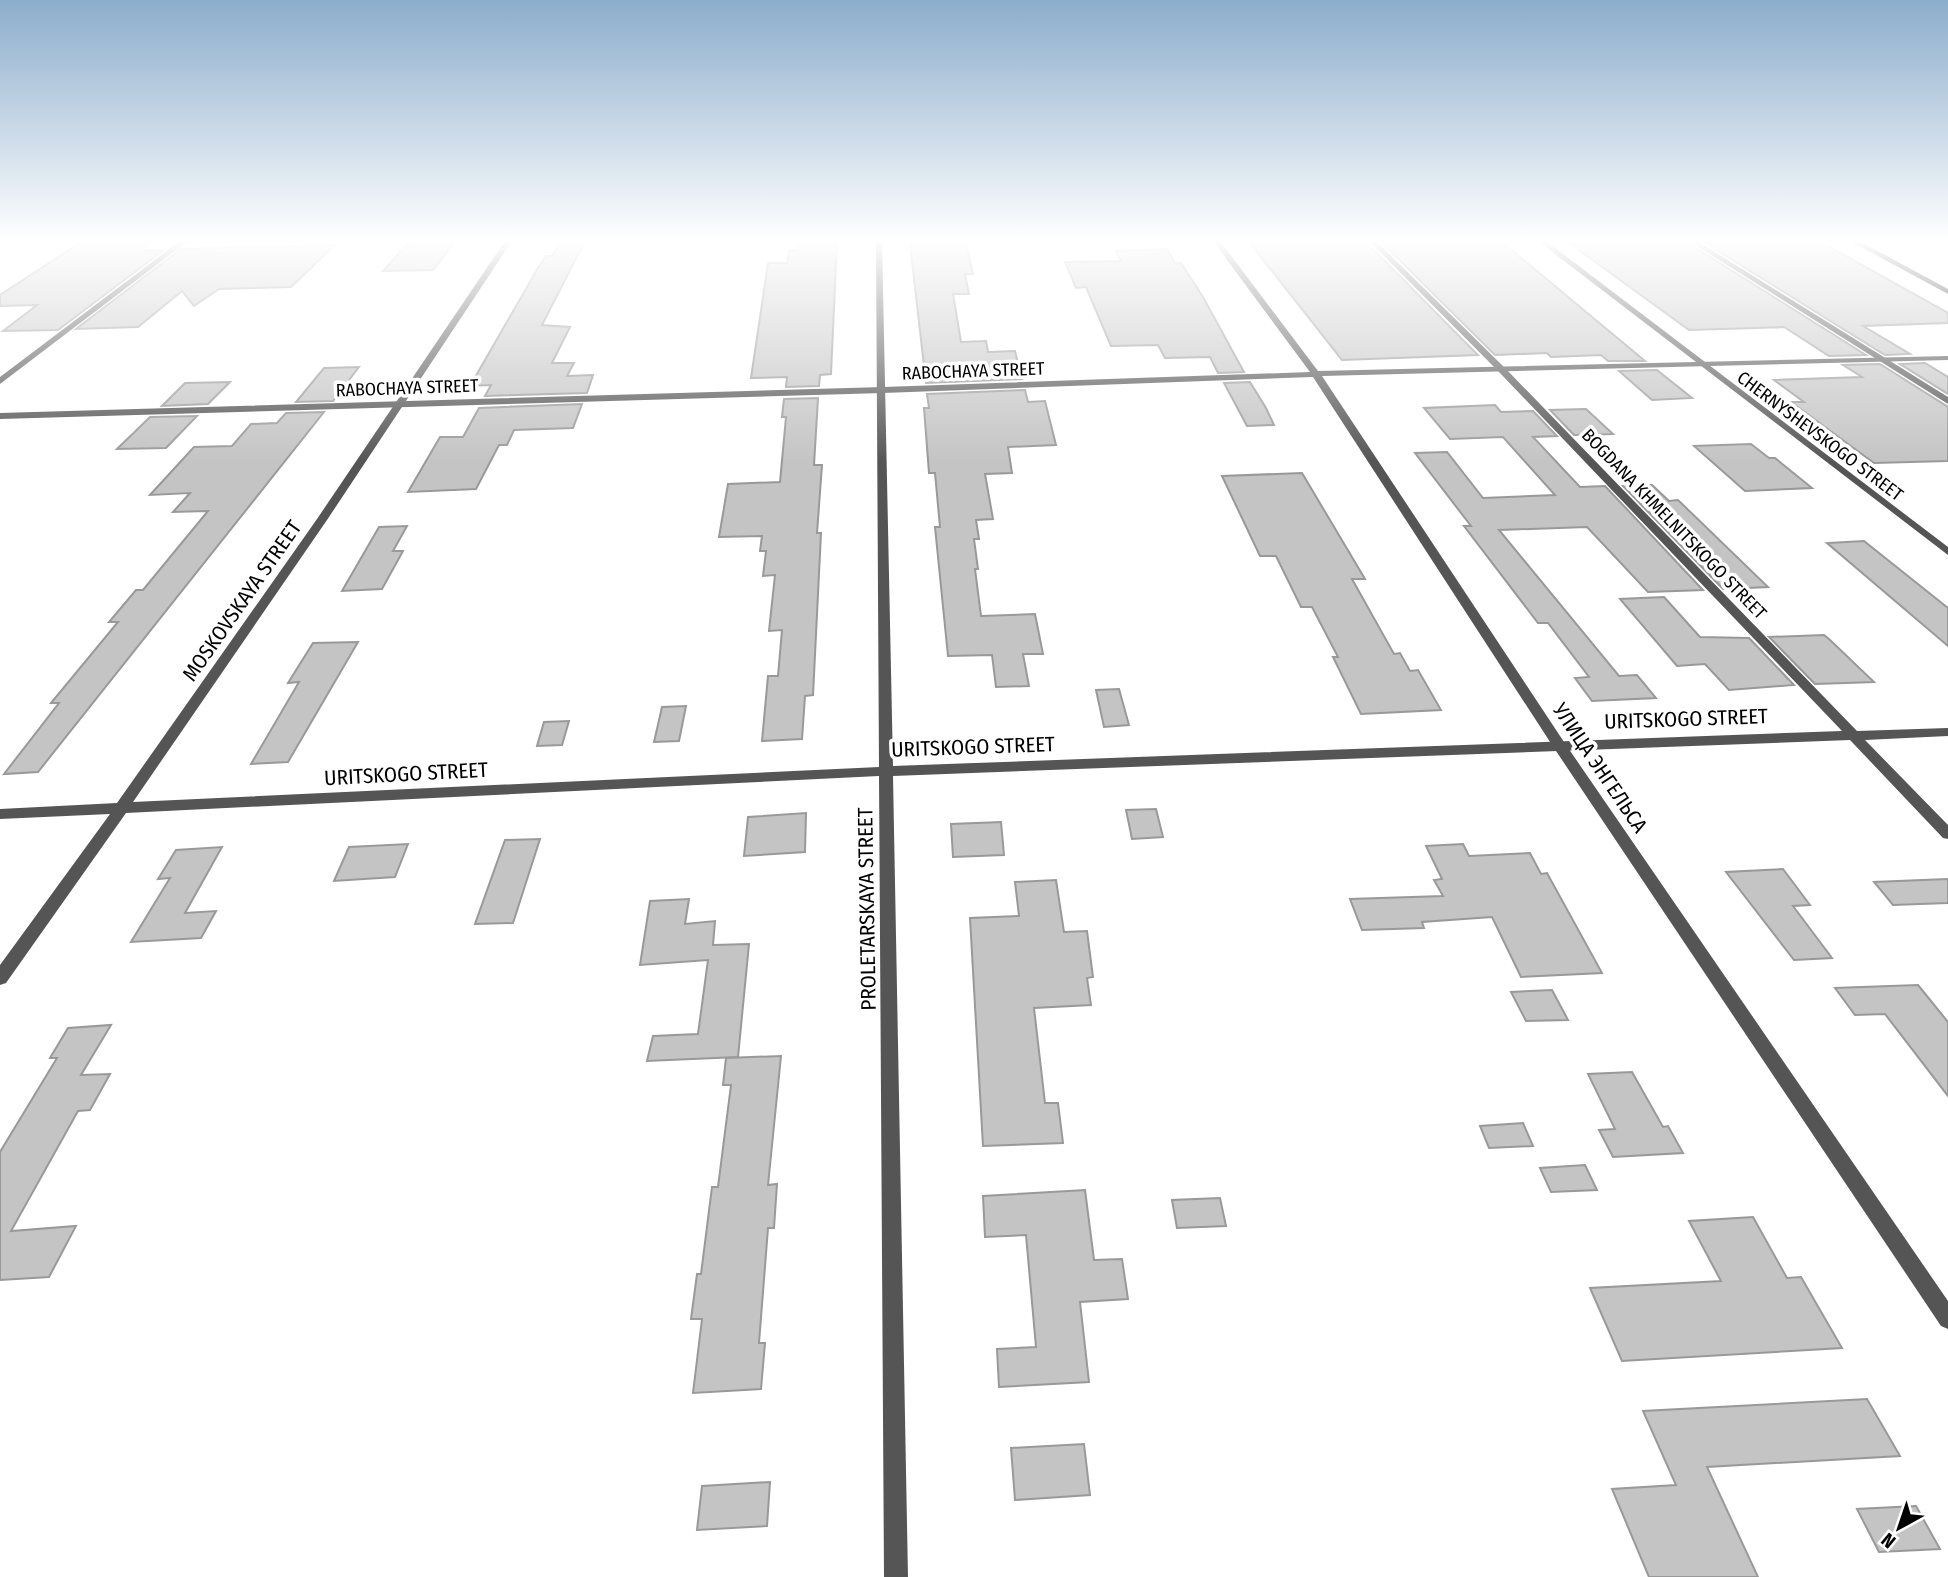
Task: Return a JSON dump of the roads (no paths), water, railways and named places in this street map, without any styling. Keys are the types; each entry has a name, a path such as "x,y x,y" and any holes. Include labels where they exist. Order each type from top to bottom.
{"street":[{"path":"0,381 88,315"},
{"name":"MOSKOVSKAYA STREET","path":"0,978 122,809 460,315"},
{"name":"PROLETARSKAYA STREET","path":"881,315 896,1577"},
{"name":"УЛИЦА ЭНГЕЛЬСА","path":"1271,315 1316,374 1559,745 1948,1319"},
{"name":"BOGDANA KHMELNITSKOGO STREET","path":"1446,315 1948,834"},
{"name":"CHERNYSHEVSKOGO STREET","path":"1636,315 1948,552"},
{"path":"1810,315 1948,401"},
{"name":"RABOCHAYA STREET","path":"0,416 883,390 1316,374 1948,358"},
{"name":"URITSKOGO STREET","path":"0,814 886,771 1948,732"}]}
